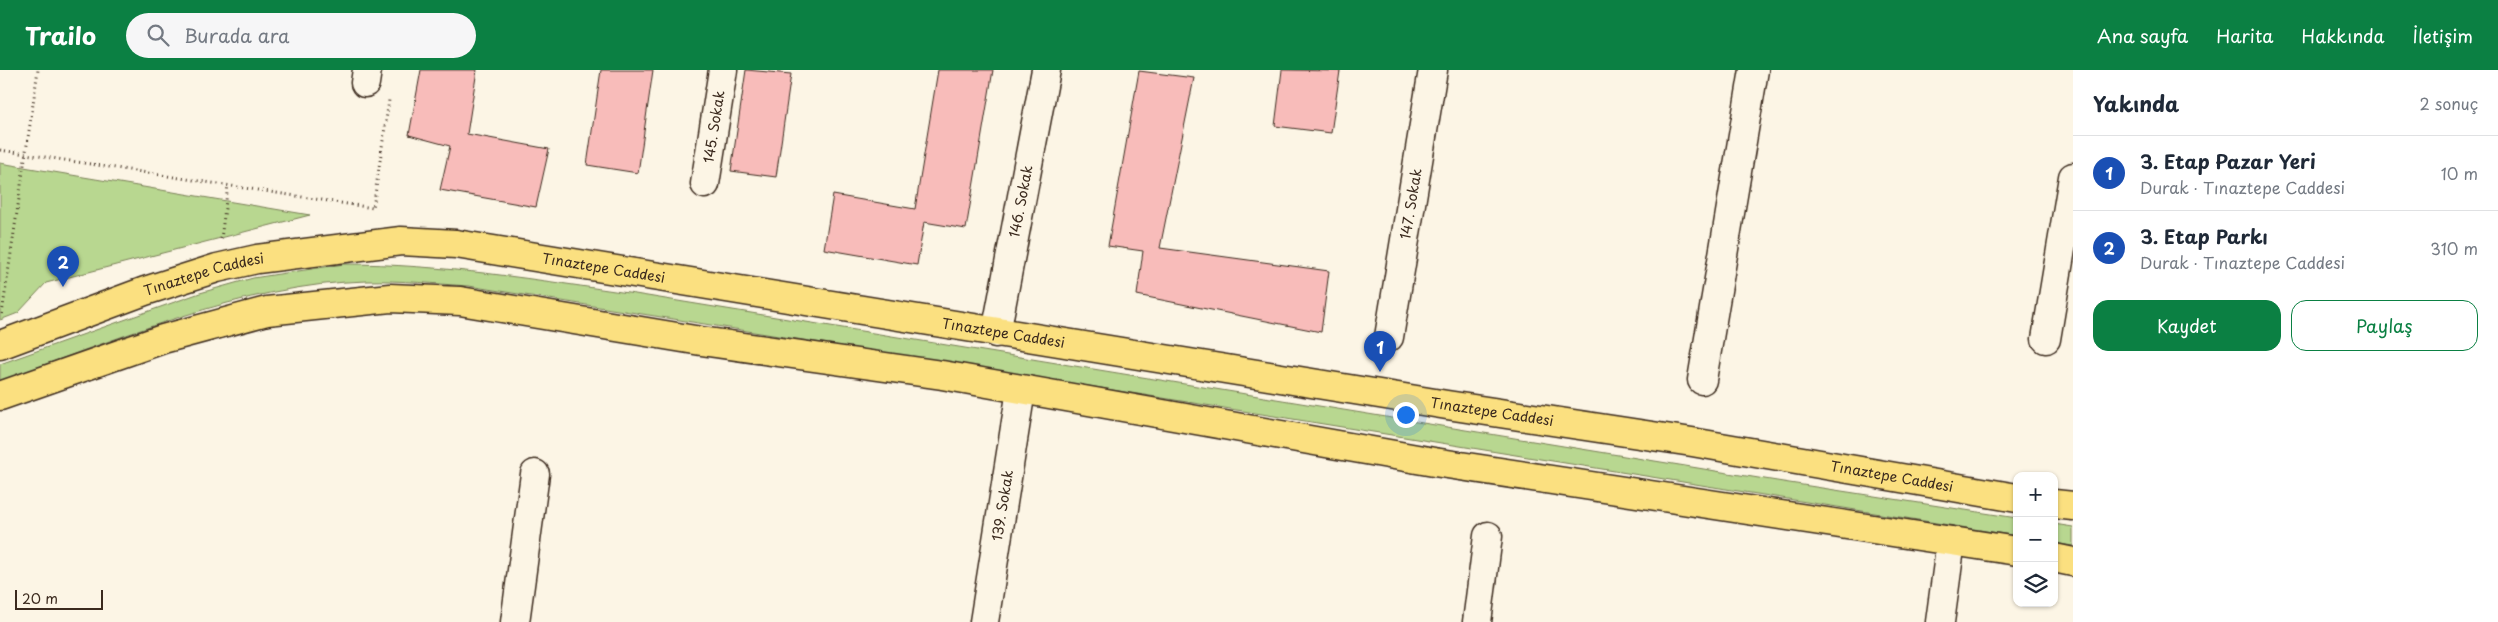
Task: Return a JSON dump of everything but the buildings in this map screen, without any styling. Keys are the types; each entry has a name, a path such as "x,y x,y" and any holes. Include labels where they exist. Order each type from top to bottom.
{"main road":[{"name":"Tınaztepe Caddesi","path":"0,345 145,291 218,268 257,259 401,241 456,244 996,333 1692,442 2013,497"},
{"path":"0,396 214,324 267,311 390,298 460,300 701,340 942,375 1434,462 2013,550"},
{"path":"2058,504 2073,506"},
{"path":"2058,559 2073,562"}],"street":[{"name":"145. Sokak","path":"705,184 723,70"},
{"name":"146. Sokak","path":"996,333 1046,70"},
{"name":"147. Sokak","path":"1389,337 1433,70"},
{"path":"1702,380 1754,70"},
{"path":"2046,339 2073,177"},
{"name":"139. Sokak","path":"984,622 1021,390"},
{"path":"515,622 535,474"},
{"path":"1477,622 1488,536"},
{"path":"1940,622 1951,541"}],"path":[{"path":"1,318 38,70"},
{"path":"0,150 373,208 391,87 366,76"},
{"path":"218,268 228,185"}],"green space":[{"path":"0,163 310,215 46,283 18,313 0,320"},
{"path":"344,264 417,267 526,278 635,294 1783,482 2013,517 2013,535 469,286 367,281 320,284 274,292 180,317 0,381 0,364 200,293 253,278"},
{"path":"2058,525 2073,527 2073,546 2058,544"}],"place":[{"name":"3. Etap Parkı","path":"63,287"},
{"name":"3. Etap Pazar Yeri","path":"1380,372"}]}
